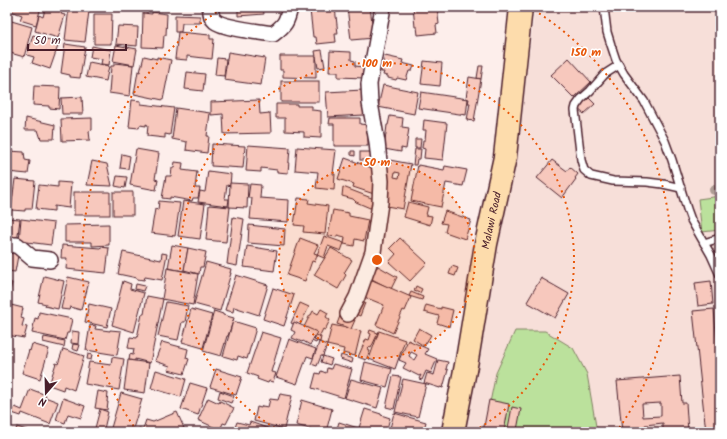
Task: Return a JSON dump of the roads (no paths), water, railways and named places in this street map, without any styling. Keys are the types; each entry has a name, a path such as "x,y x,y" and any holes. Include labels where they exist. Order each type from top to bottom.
{"main road":[{"name":"Malawi Road","path":"453,432 467,360 486,244 505,157 522,7"}],"street":[{"path":"210,7 214,21 222,25 273,34 282,27 286,21 290,7"},
{"path":"348,314 357,297 373,252 380,203 381,181 377,142 370,103 369,84 383,7"},
{"path":"7,245 17,245 32,258 50,260"}],"lane":[{"path":"604,7 607,32 619,65 644,101 665,141 687,209 720,275"},
{"path":"619,65 605,74 576,106 575,110 581,160 584,170 591,176 612,181 647,182 681,188"},
{"path":"704,243 720,238"}]}
